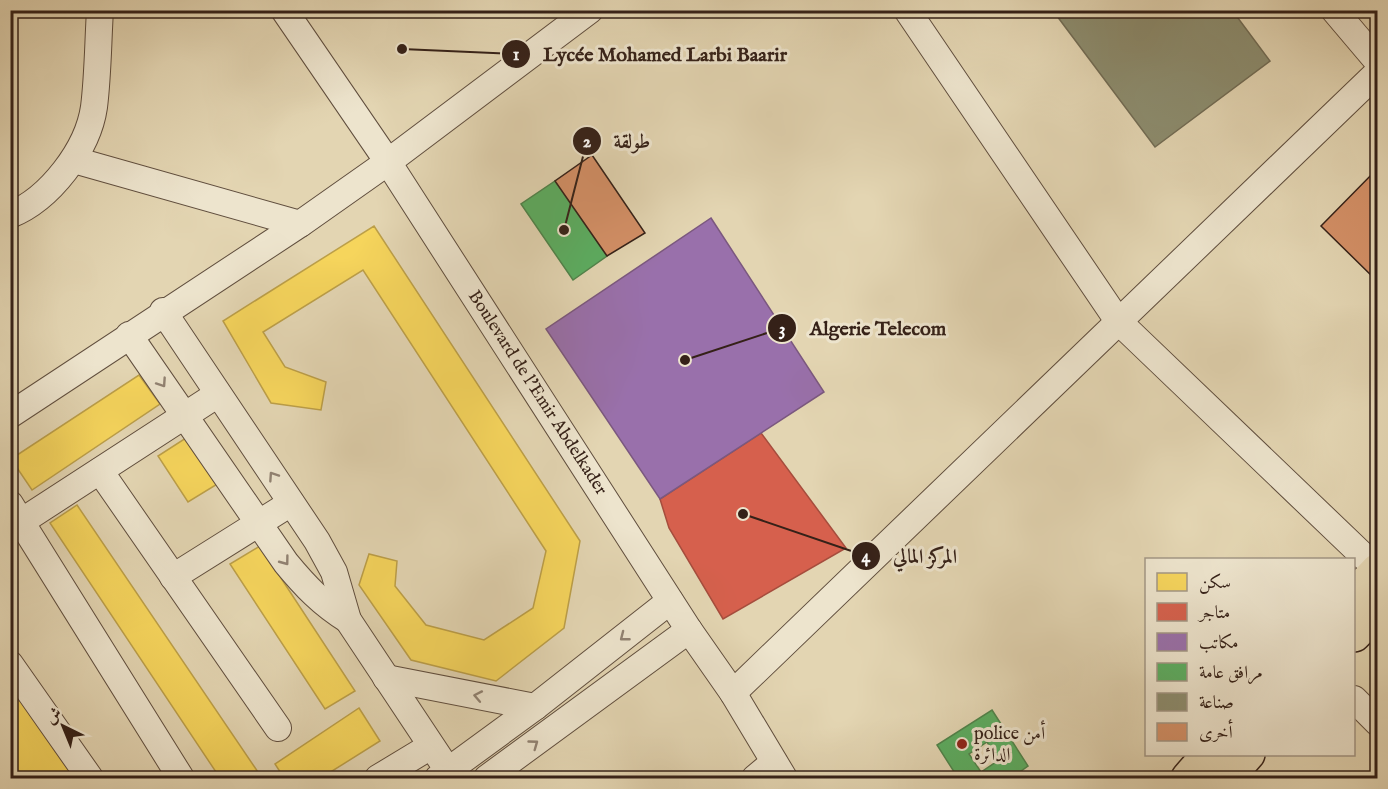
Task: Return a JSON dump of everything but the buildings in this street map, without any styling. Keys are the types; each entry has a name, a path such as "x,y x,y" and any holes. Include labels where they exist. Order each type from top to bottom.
{"main road":[{"path":"1355,593 1377,570"},
{"path":"1355,633 1377,610"},
{"path":"1188,778 1207,756"},
{"path":"1227,778 1246,756"}],"street":[{"path":"10,215 30,206 74,160 93,109 100,10"},
{"name":"Boulevard de l'Emir Abdelkader","path":"284,10 388,162 670,601 733,693 771,773"},
{"path":"10,415 129,334 300,224 388,162 590,10"},
{"path":"908,10 1118,321 1377,570"},
{"path":"1334,10 1377,63"},
{"path":"733,693 1377,72"},
{"path":"74,160 300,224"},
{"path":"164,311 317,541 334,572 348,620 431,746 446,776 670,601"},
{"path":"129,334 258,524 309,591 348,620"},
{"path":"181,778 14,518 100,471 218,394"},
{"path":"100,471 278,728"},
{"path":"173,577 291,503"},
{"path":"1355,576 1377,570"},
{"path":"487,778 689,630"},
{"path":"10,664 90,778"},
{"path":"386,678 535,707"},
{"path":"1355,701 1377,723"},
{"path":"378,778 431,746"}],"place":[{"name":"Lycée Mohamed Larbi Baarir","path":"402,49"},
{"name":"طولقة","path":"564,230"},
{"name":"Algerie Telecom","path":"685,360"},
{"name":"المركز المالي","path":"743,514"},
{"name":"police أمن الدائرة","path":"962,744"}]}
